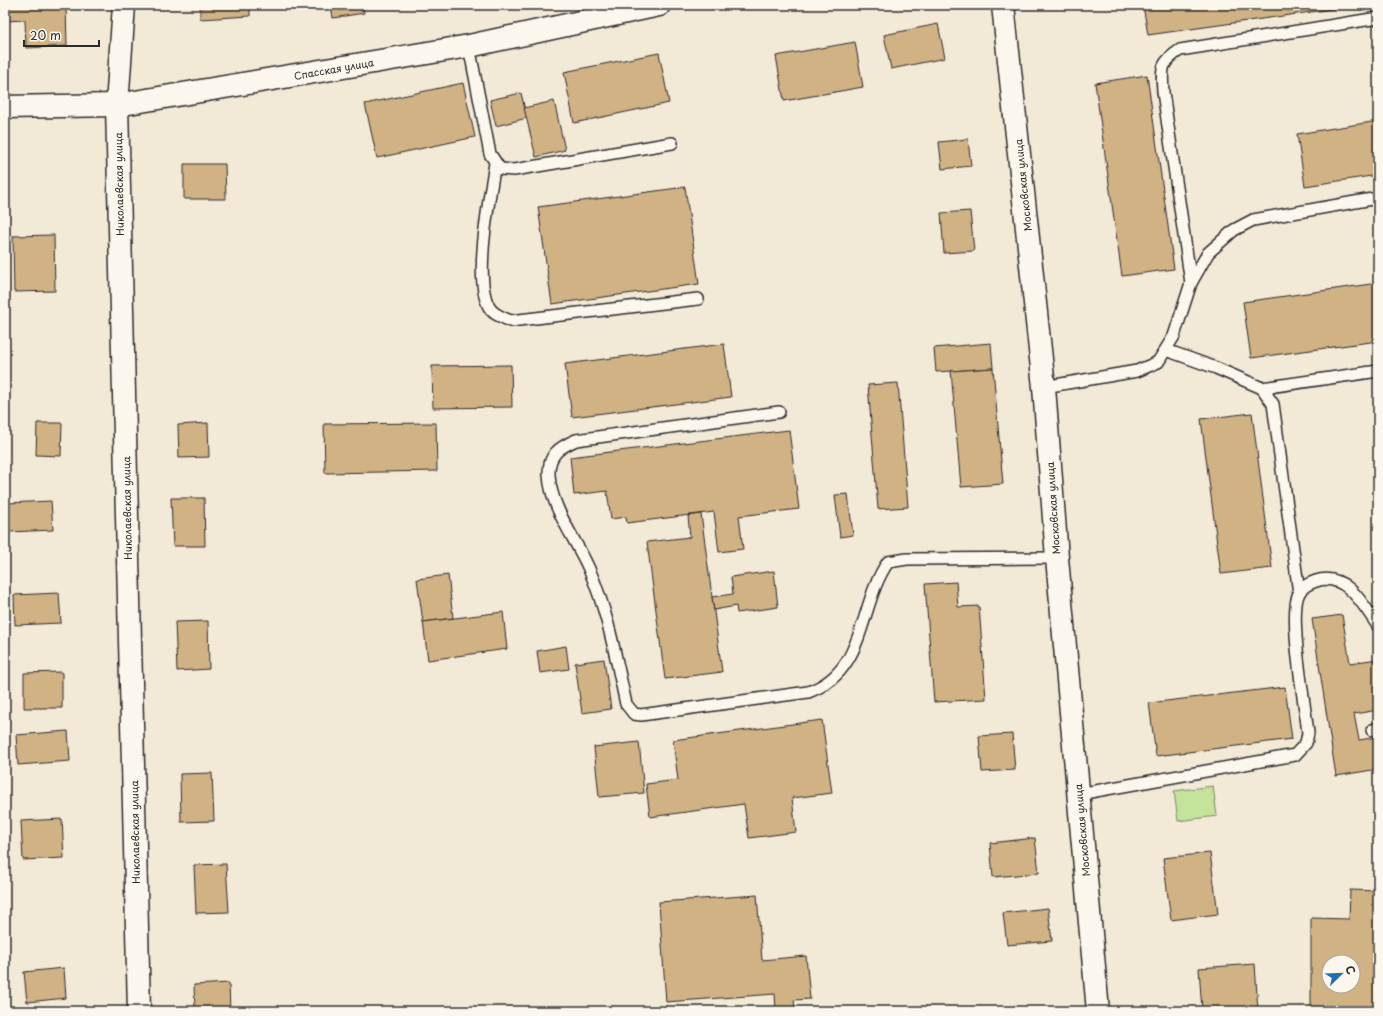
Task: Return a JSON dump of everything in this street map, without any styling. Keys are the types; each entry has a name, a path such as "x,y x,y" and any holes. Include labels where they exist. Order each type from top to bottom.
{"street":[{"name":"Николаевская улица","path":"124,5 117,105 139,1011"},
{"name":"Спасская улица","path":"5,107 117,105 469,46 659,5"},
{"name":"Московская улица","path":"1003,5 1044,387 1057,558 1098,1011"}],"lane":[{"path":"1191,283 1164,92 1162,67 1167,59 1180,50 1378,18"},
{"path":"469,46 490,154 500,169 514,170 672,143"},
{"path":"495,163 485,237 482,276 489,308 496,314 510,321 698,299"},
{"path":"1044,387 1137,371 1158,362 1174,336 1191,283 1208,253 1234,230 1253,220 1378,198"},
{"path":"1166,350 1216,368 1262,388 1378,371"},
{"path":"1079,794 1295,755 1306,743 1308,733 1294,622 1299,593 1273,404 1262,388"},
{"path":"779,412 576,440 560,447 551,460 549,475 553,495 589,569 607,618 626,704 634,714 641,716 800,693 820,688 844,666 857,643 872,598 884,568 888,562 907,558 1057,558"},
{"path":"1299,593 1309,583 1323,578 1339,582 1357,595 1378,626"}],"green space":[{"path":"1213,786 1217,816 1178,821 1174,791"}],"building":[{"path":"5,5 66,5 67,46 26,48 25,20 5,21"},
{"path":"200,5 250,5 250,16 200,19"},
{"path":"331,5 363,5 364,13 333,18"},
{"path":"1143,5 1361,5 1148,35"},
{"path":"938,24 945,58 891,69 884,35"},
{"path":"855,42 863,87 784,101 776,56"},
{"path":"659,53 669,103 574,123 564,72"},
{"path":"1147,75 1174,269 1122,276 1095,83"},
{"path":"463,83 475,137 377,158 365,104"},
{"path":"521,93 527,118 496,126 490,100"},
{"path":"554,101 565,150 536,157 524,108"},
{"path":"1378,121 1378,175 1305,186 1297,134"},
{"path":"968,139 971,166 942,169 939,142"},
{"path":"184,164 225,164 226,199 184,199"},
{"path":"685,187 699,284 552,304 538,207"},
{"path":"970,211 974,251 944,253 941,213"},
{"path":"54,235 55,291 14,292 13,236"},
{"path":"1378,283 1378,341 1251,358 1243,302"},
{"path":"991,343 993,368 936,372 934,348"},
{"path":"724,344 731,397 572,417 565,364"},
{"path":"511,365 512,407 433,408 432,366"},
{"path":"993,368 1003,484 961,487 951,371"},
{"path":"898,383 908,507 878,509 868,385"},
{"path":"1252,413 1272,568 1221,574 1201,419"},
{"path":"37,423 62,423 61,456 36,455"},
{"path":"208,423 209,457 179,458 178,425"},
{"path":"436,423 437,471 325,473 324,424"},
{"path":"789,430 799,509 739,516 743,549 719,552 714,512 627,523 626,517 611,519 607,491 574,495 570,457"},
{"path":"848,494 853,535 840,537 835,495"},
{"path":"171,498 204,498 205,546 173,546"},
{"path":"51,501 53,530 9,532 7,503"},
{"path":"701,514 722,672 665,679 647,542 690,537 688,516"},
{"path":"774,571 778,607 737,613 736,606 714,610 712,597 733,594 731,577"},
{"path":"448,575 453,618 423,622 417,579"},
{"path":"956,582 958,607 979,606 986,699 934,702 925,584"},
{"path":"59,593 61,623 15,625 14,595"},
{"path":"503,612 507,649 428,660 423,622"},
{"path":"1342,615 1350,663 1378,659 1378,710 1354,714 1359,740 1378,737 1378,769 1336,776 1312,619"},
{"path":"208,621 209,669 177,671 175,622"},
{"path":"566,646 569,669 540,673 537,651"},
{"path":"604,659 611,709 582,713 575,663"},
{"path":"62,672 62,708 24,708 24,673"},
{"path":"1285,687 1292,739 1156,756 1149,703"},
{"path":"822,720 832,793 792,798 796,832 749,838 744,804 650,817 646,784 678,780 673,740"},
{"path":"68,731 70,761 18,765 16,735"},
{"path":"1012,734 1015,770 982,772 979,736"},
{"path":"639,742 644,793 599,797 594,747"},
{"path":"212,773 214,821 181,822 180,774"},
{"path":"62,819 64,858 23,860 21,821"},
{"path":"1035,838 1039,873 993,877 990,843"},
{"path":"1210,853 1218,914 1171,920 1163,858"},
{"path":"226,864 229,912 196,913 194,865"},
{"path":"1350,890 1378,891 1378,1011 1311,1011 1311,918 1349,919"},
{"path":"757,895 762,960 806,956 810,999 794,1000 795,1011 776,1011 775,994 666,1002 659,902"},
{"path":"1048,908 1052,941 1007,945 1003,913"},
{"path":"1255,964 1258,1011 1202,1011 1199,968"},
{"path":"64,968 66,998 27,1002 24,972"},
{"path":"229,983 230,1011 195,1011 194,985"}]}
